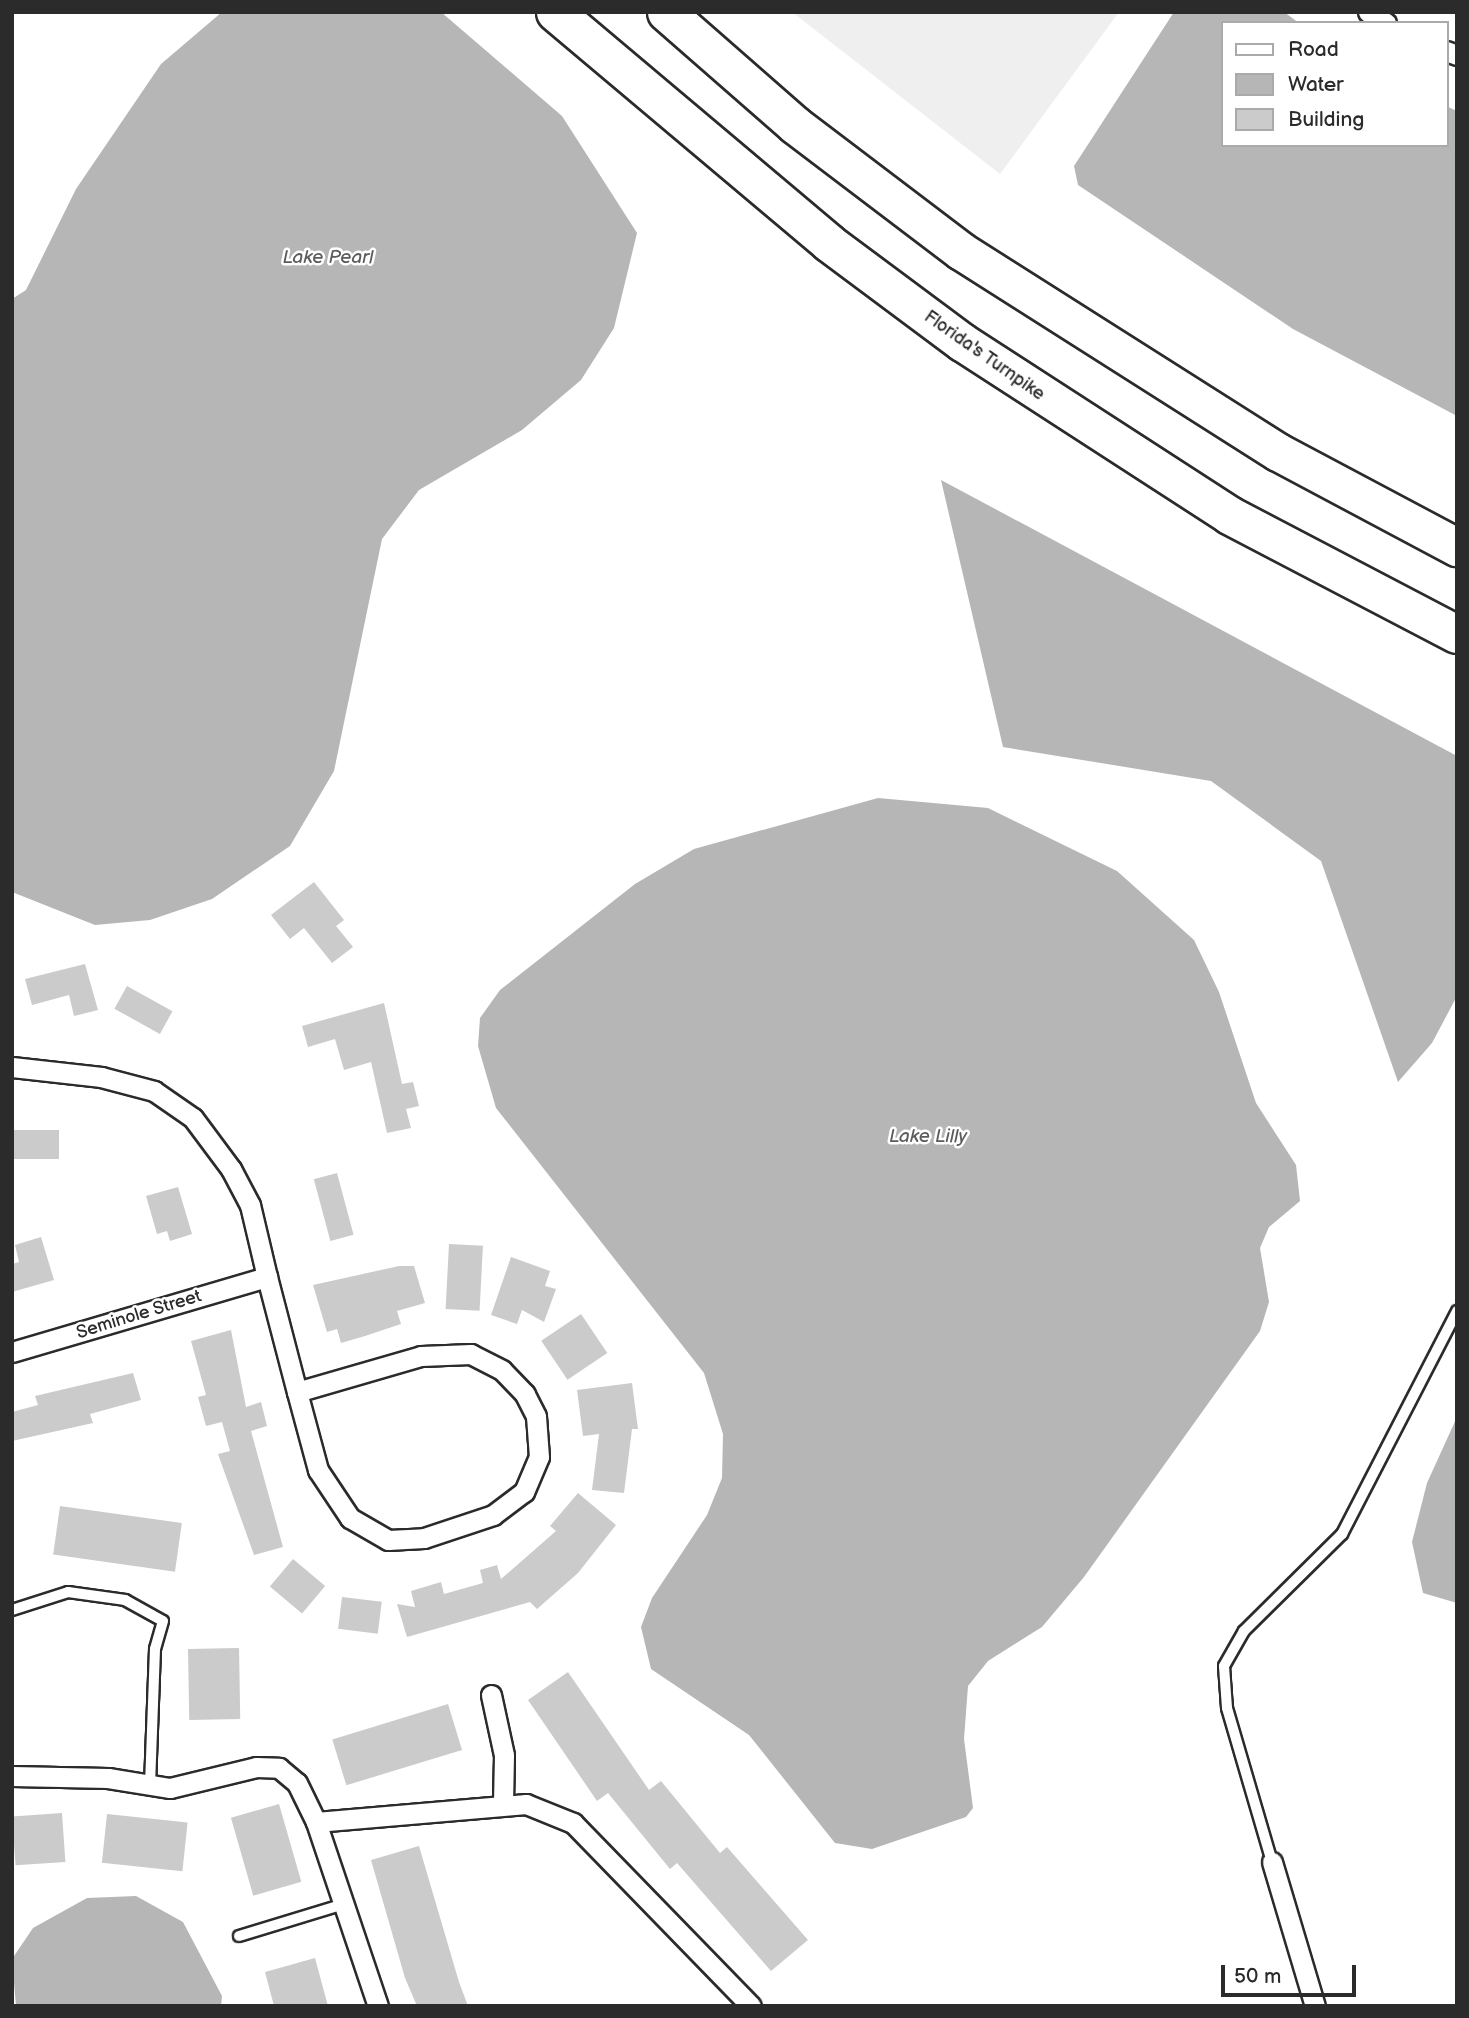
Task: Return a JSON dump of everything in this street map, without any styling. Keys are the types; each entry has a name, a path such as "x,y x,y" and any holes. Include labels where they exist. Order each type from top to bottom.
{"highway":[{"name":"Florida's Turnpike","path":"555,12 829,243 962,342 1229,515 1457,634"},
{"path":"666,12 795,125 961,251 1267,445 1457,547"}],"street":[{"path":"12,1067 101,1077 154,1091 193,1118 250,1205 267,1277 317,1470 350,1518 388,1540 424,1538 493,1515 524,1492 539,1457 536,1416 525,1394 502,1370 471,1354 421,1356 297,1392"},
{"name":"Seminole Street","path":"12,1352 267,1277"},
{"path":"491,1695 504,1755 503,1804"},
{"path":"12,1776 170,1788 256,1766 279,1768 297,1783 316,1822 378,2006"},
{"path":"316,1822 526,1804 573,1823 751,2006"},
{"path":"1272,1862 1315,2006"}],"lane":[{"path":"1272,1862 1227,1708 1224,1666 1244,1631 1342,1534 1457,1311"},
{"path":"12,1610 68,1592 125,1600 163,1621 155,1649 150,1785"},
{"path":"239,1936 344,1904"}],"shaded area":[{"path":"792,12 1119,12 1000,174"}],"water":[{"name":"Lake Pearl","path":"222,12 441,12 562,116 637,233 614,328 581,380 522,430 419,490 382,539 334,771 290,846 212,899 150,920 95,925 12,892 12,299 26,290 76,189 161,64"},
{"path":"1174,12 1284,12 1296,21 1220,21 1220,147 1448,147 1448,107 1457,111 1457,416 1293,329 1078,185 1074,166"},
{"path":"941,480 1457,756 1457,996 1432,1043 1398,1082 1321,861 1211,781 1003,747"},
{"name":"Lake Lilly","path":"878,798 988,808 1117,871 1194,940 1219,992 1256,1103 1296,1165 1300,1201 1269,1227 1260,1248 1269,1302 1260,1331 1084,1577 1042,1627 988,1661 968,1686 964,1739 973,1808 966,1817 872,1849 835,1843 749,1735 651,1669 641,1627 652,1598 707,1515 722,1478 723,1434 704,1373 496,1108 478,1046 480,1018 500,990 635,884 694,849"},
{"path":"1457,1417 1457,1603 1423,1593 1412,1542 1427,1483"},
{"path":"136,1896 183,1922 222,1996 221,2006 16,2006 12,1959 33,1928 87,1898"}],"building":[{"path":"314,882 344,920 336,926 353,947 332,963 304,928 290,939 271,915"},
{"path":"85,964 98,1010 74,1016 69,995 32,1005 25,979"},
{"path":"127,986 172,1011 160,1034 114,1009"},
{"path":"384,1003 402,1084 413,1082 419,1106 406,1109 411,1128 387,1133 371,1062 344,1070 335,1039 308,1047 302,1026"},
{"path":"12,1130 59,1130 59,1159 12,1159"},
{"path":"337,1173 354,1235 330,1241 314,1179"},
{"path":"178,1187 192,1234 170,1241 167,1231 157,1234 146,1196"},
{"path":"41,1237 54,1280 12,1292 12,1264 19,1262 15,1245"},
{"path":"449,1244 483,1246 480,1311 446,1309"},
{"path":"511,1257 550,1271 545,1286 556,1289 544,1322 522,1310 517,1324 491,1315"},
{"path":"399,1266 414,1266 425,1303 397,1311 401,1324 365,1336 341,1343 337,1329 327,1332 313,1285"},
{"path":"581,1314 607,1353 567,1380 541,1341"},
{"path":"231,1330 246,1407 261,1402 267,1426 251,1431 283,1547 254,1555 218,1454 230,1451 222,1422 206,1426 198,1397 206,1395 191,1341"},
{"path":"133,1373 141,1400 90,1414 93,1423 12,1441 12,1412 38,1405 35,1396"},
{"path":"632,1383 638,1429 632,1429 624,1493 592,1490 599,1434 583,1436 577,1390"},
{"path":"578,1493 616,1525 578,1573 537,1609 530,1602 407,1637 397,1604 415,1607 411,1591 441,1582 444,1594 483,1583 480,1570 497,1565 501,1579 556,1531 550,1526"},
{"path":"60,1506 182,1523 175,1572 53,1555"},
{"path":"293,1559 325,1586 302,1614 270,1587"},
{"path":"342,1597 382,1602 378,1634 338,1629"},
{"path":"239,1648 240,1719 189,1720 188,1649"},
{"path":"568,1672 649,1790 661,1781 720,1853 727,1847 808,1940 771,1971 677,1863 670,1869 608,1793 597,1801 528,1700"},
{"path":"448,1704 462,1750 346,1785 332,1739"},
{"path":"279,1804 301,1882 253,1896 231,1818"},
{"path":"62,1813 65,1862 16,1865 12,1816"},
{"path":"107,1814 188,1822 182,1871 102,1863"},
{"path":"419,1846 468,2006 417,2006 405,1978 371,1860"},
{"path":"315,1958 328,2006 274,2006 265,1972"}]}
